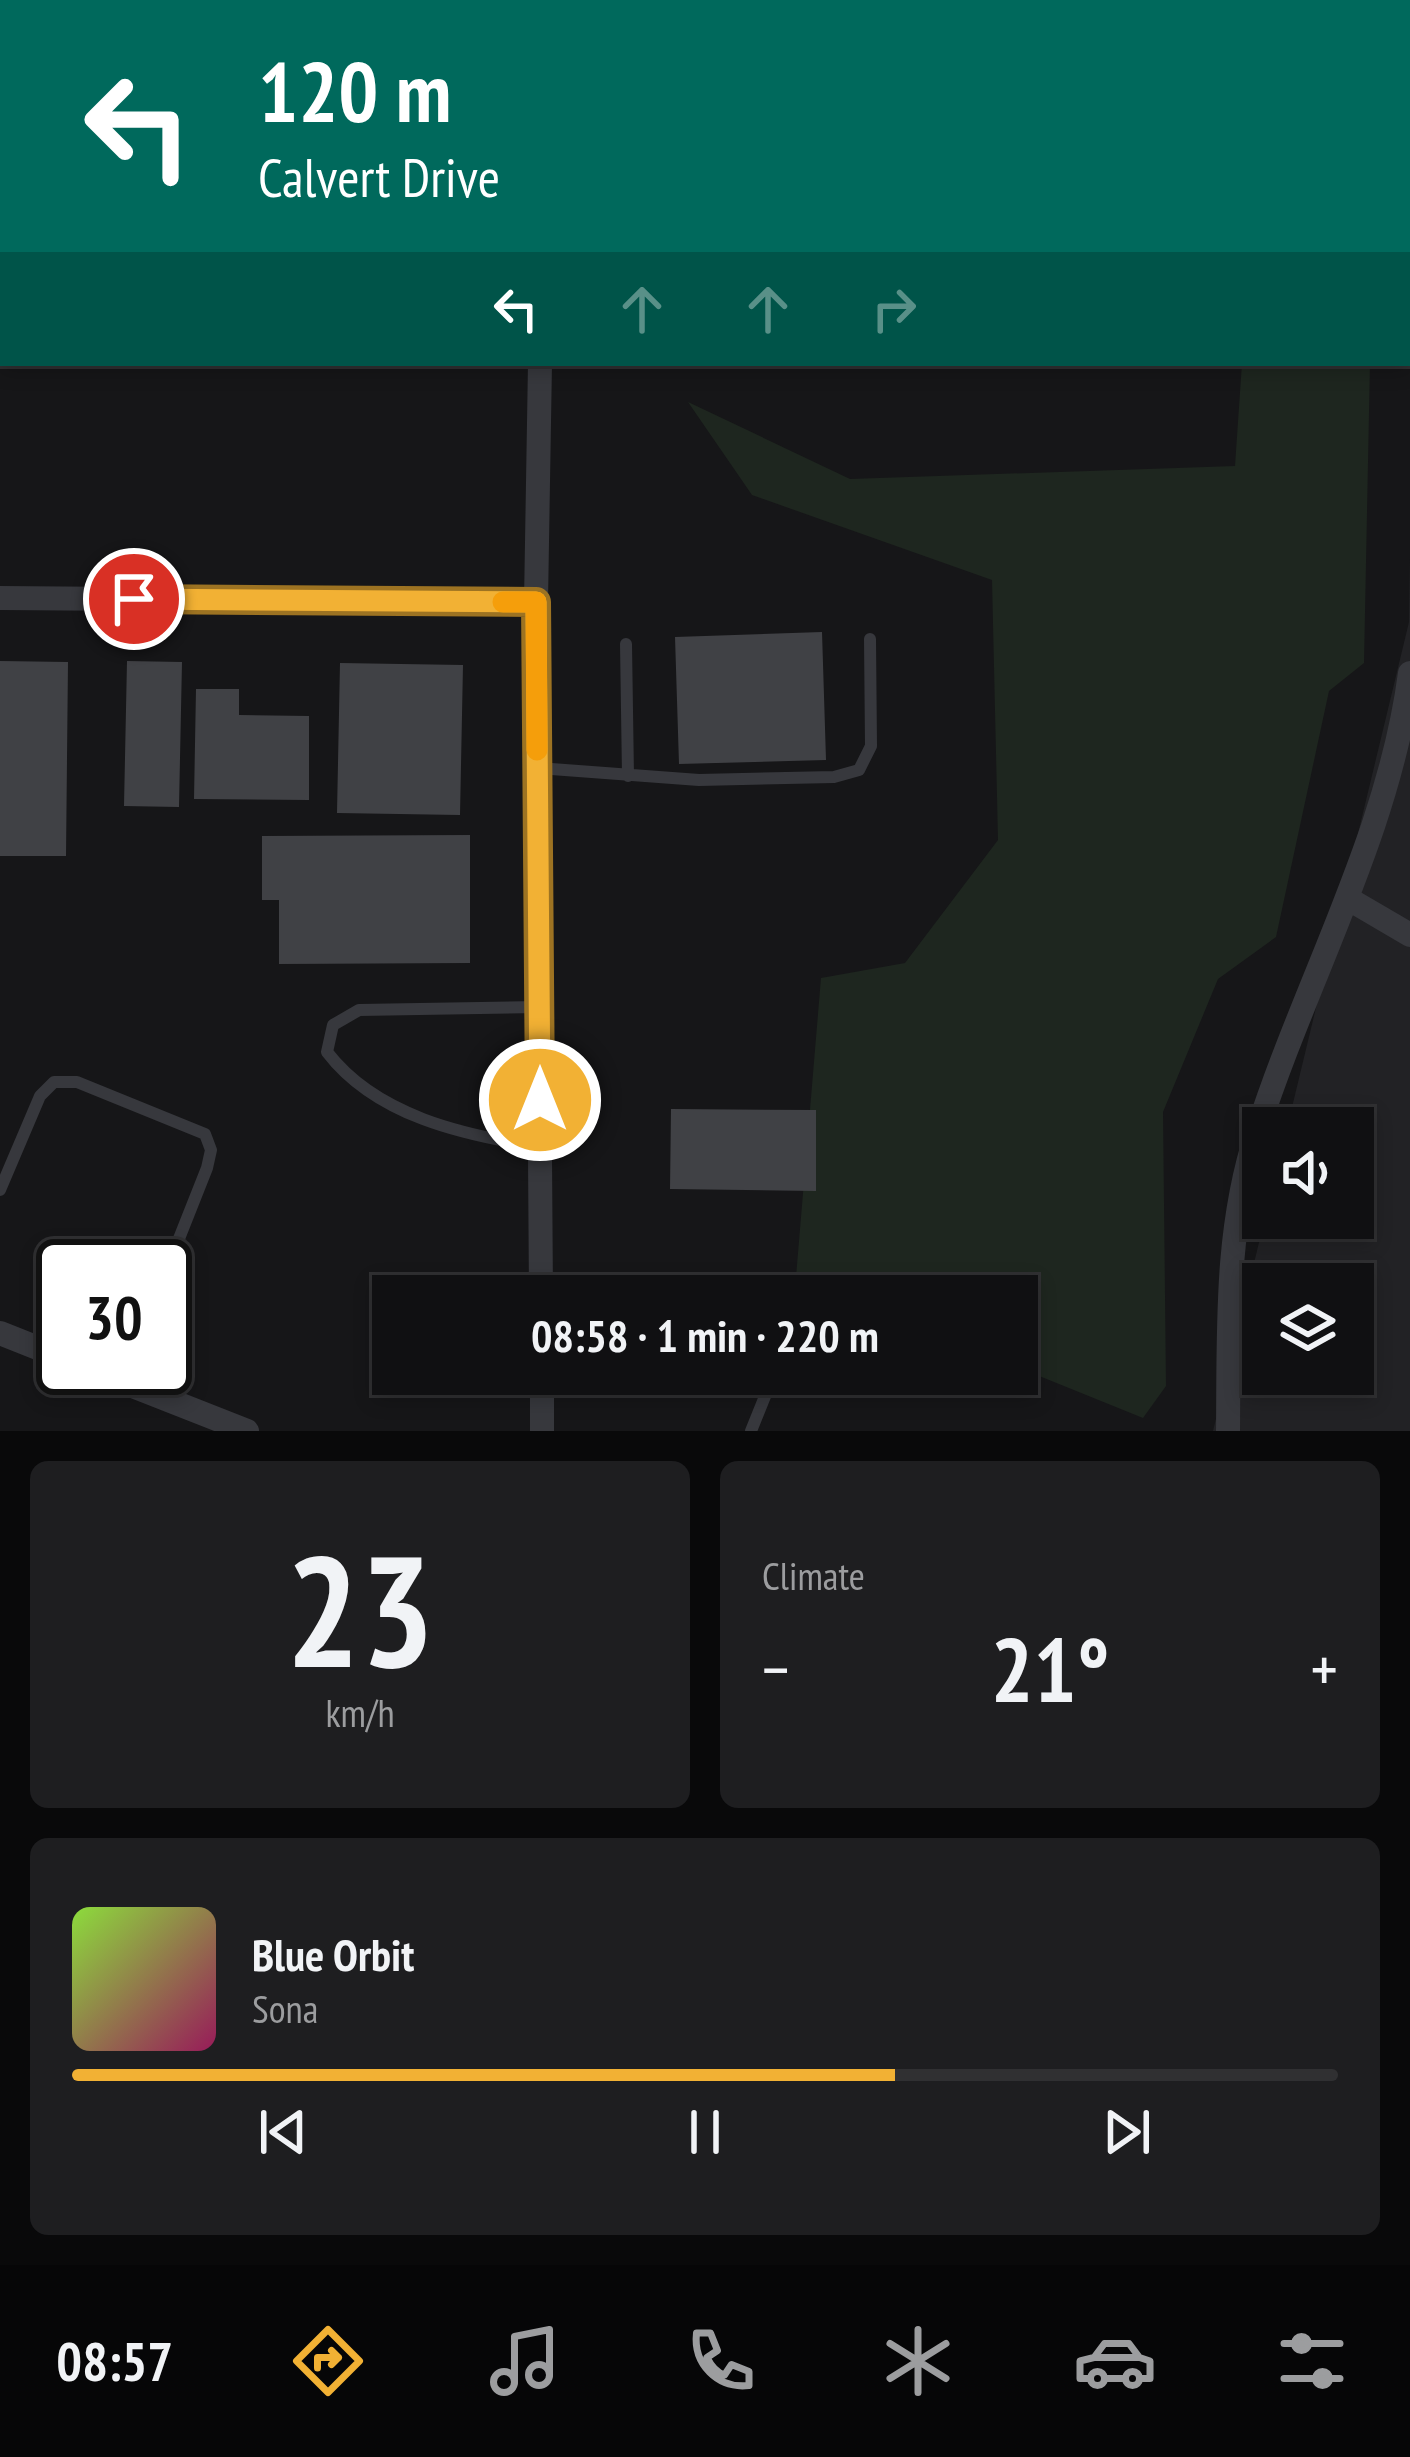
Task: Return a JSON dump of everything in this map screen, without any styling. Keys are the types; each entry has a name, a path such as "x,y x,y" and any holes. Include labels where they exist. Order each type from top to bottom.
{"street":[{"path":"540,366 536,602 541,1275"},
{"path":"0,598 536,602"},
{"path":"1228,1431 1231,1246 1256,1134 1346,898 1404,722 1410,673"},
{"path":"1346,898 1410,935"},
{"path":"0,1334 36,1348"},
{"path":"169,1395 247,1431"},
{"path":"542,1395 542,1431"}],"lane":[{"path":"537,767 700,780 812,778 859,770 871,746 870,640"},
{"path":"626,644 628,776"},
{"path":"539,1007 359,1010 333,1025 327,1052 344,1075 414,1117 479,1137 540,1147"},
{"path":"0,1190 40,1096 54,1082 76,1082 205,1134 211,1150 207,1168 179,1239"},
{"path":"751,1431 766,1395"}],"shaded area":[{"path":"1242,366 1370,366 1364,663 1329,691 1276,937 1218,979 1163,1112 1166,1386 1143,1418 1038,1376 1038,1275 796,1275 821,978 905,963 998,840 992,580 752,495 688,402 850,479 1235,466"},
{"path":"1410,559 1410,1431 1213,1431 1242,1312 1242,1395 1374,1395 1374,1263 1254,1263 1260,1239 1374,1239 1374,1107 1292,1107 1409,622"}],"building":[{"path":"822,632 826,760 679,764 675,637"},
{"path":"0,661 68,662 66,856 0,856"},
{"path":"127,661 182,662 179,807 124,806"},
{"path":"340,663 463,665 460,815 337,813"},
{"path":"196,689 239,689 239,715 309,716 309,800 194,799"},
{"path":"470,835 470,963 279,964 279,900 262,900 262,836"},
{"path":"671,1109 816,1110 816,1191 670,1189"}],"slow traffic":[{"path":"503,602 536,602 537,750"}],"route":[{"path":"134,599 536,602 540,1100"}]}
